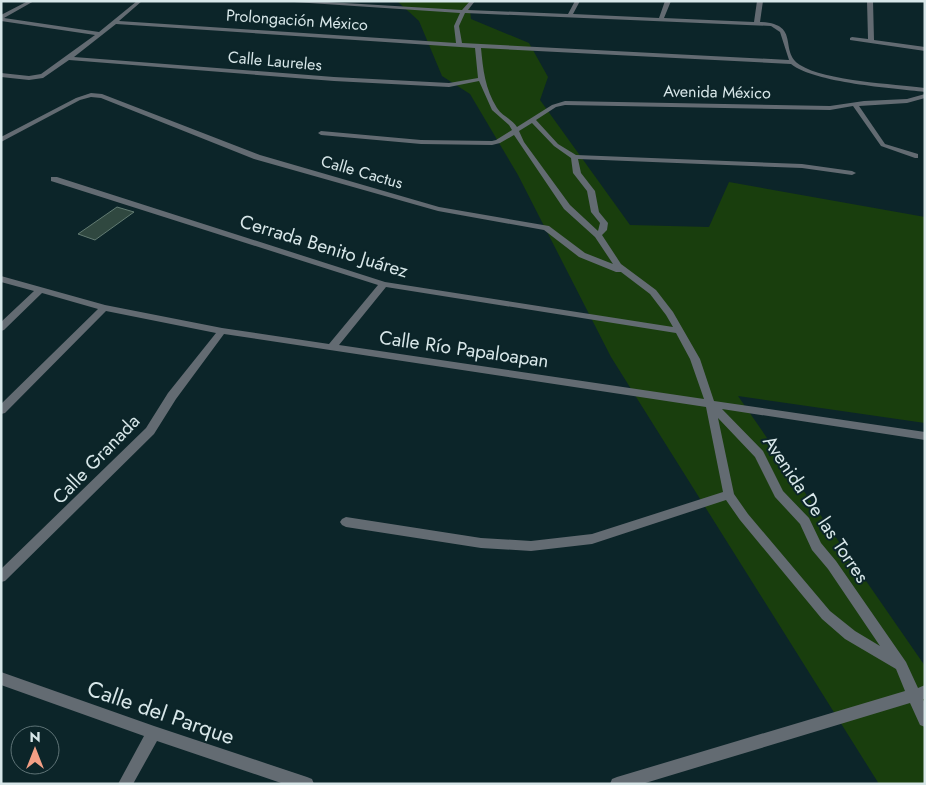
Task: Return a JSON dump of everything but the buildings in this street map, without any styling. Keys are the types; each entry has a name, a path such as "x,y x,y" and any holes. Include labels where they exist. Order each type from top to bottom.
{"street":[{"path":"1,18 32,1"},
{"path":"1,75 37,78 68,58 140,1"},
{"path":"281,1 775,25 782,31 792,62"},
{"path":"460,45 456,34 456,23 463,11 473,1"},
{"path":"570,15 578,1"},
{"path":"661,19 668,1"},
{"path":"757,23 760,1"},
{"path":"870,1 871,41"},
{"path":"1,18 100,34"},
{"name":"Prolongación México","path":"114,22 460,45 792,62 810,70 846,78 925,90"},
{"path":"852,39 925,49"},
{"name":"Avenida De las Torres","path":"478,45 481,79 495,110 512,124 521,142 567,207 598,235 614,262 624,272 653,292 680,331 695,359 710,403 729,495 826,615 850,635 901,666"},
{"name":"Calle Laureles","path":"68,58 334,79 449,85 481,79"},
{"name":"Calle Cactus","path":"1,140 78,99 91,95 102,96 234,149 276,162 438,209 546,228 582,255 624,272"},
{"name":"Avenida México","path":"321,133 422,142 496,143 554,106 565,103 830,108 855,104 907,101 925,96"},
{"path":"855,104 882,144 915,156"},
{"path":"533,121 556,145 574,157 802,166 852,173"},
{"name":"Avenida De las Torres","path":"574,157 577,173 591,191 595,212 604,223 603,230 598,235"},
{"name":"Cerrada Benito Juárez","path":"54,179 384,284 680,331"},
{"name":"Calle Río Papaloapan","path":"1,279 38,291 104,308 222,331 925,436"},
{"path":"332,347 384,284"},
{"path":"1,328 38,291"},
{"path":"1,410 104,308"},
{"name":"Calle Granada","path":"1,577 150,431 172,396 222,331"},
{"name":"Avenida De las Torres","path":"710,403 759,454 779,494 805,521 816,546 832,566 920,694 925,720"},
{"path":"346,522 481,543 531,546 592,539 729,495"},
{"name":"Calle del Parque","path":"1,678 154,733 307,784"},
{"path":"617,784 920,694"},
{"path":"125,784 154,733"}],"green space":[{"path":"397,1 469,1 471,19 529,43 548,77 540,100 630,225 709,227 729,182 925,217 925,423 738,396 925,666 925,784 879,784 611,357 518,175 470,94 442,76 419,21"}]}
